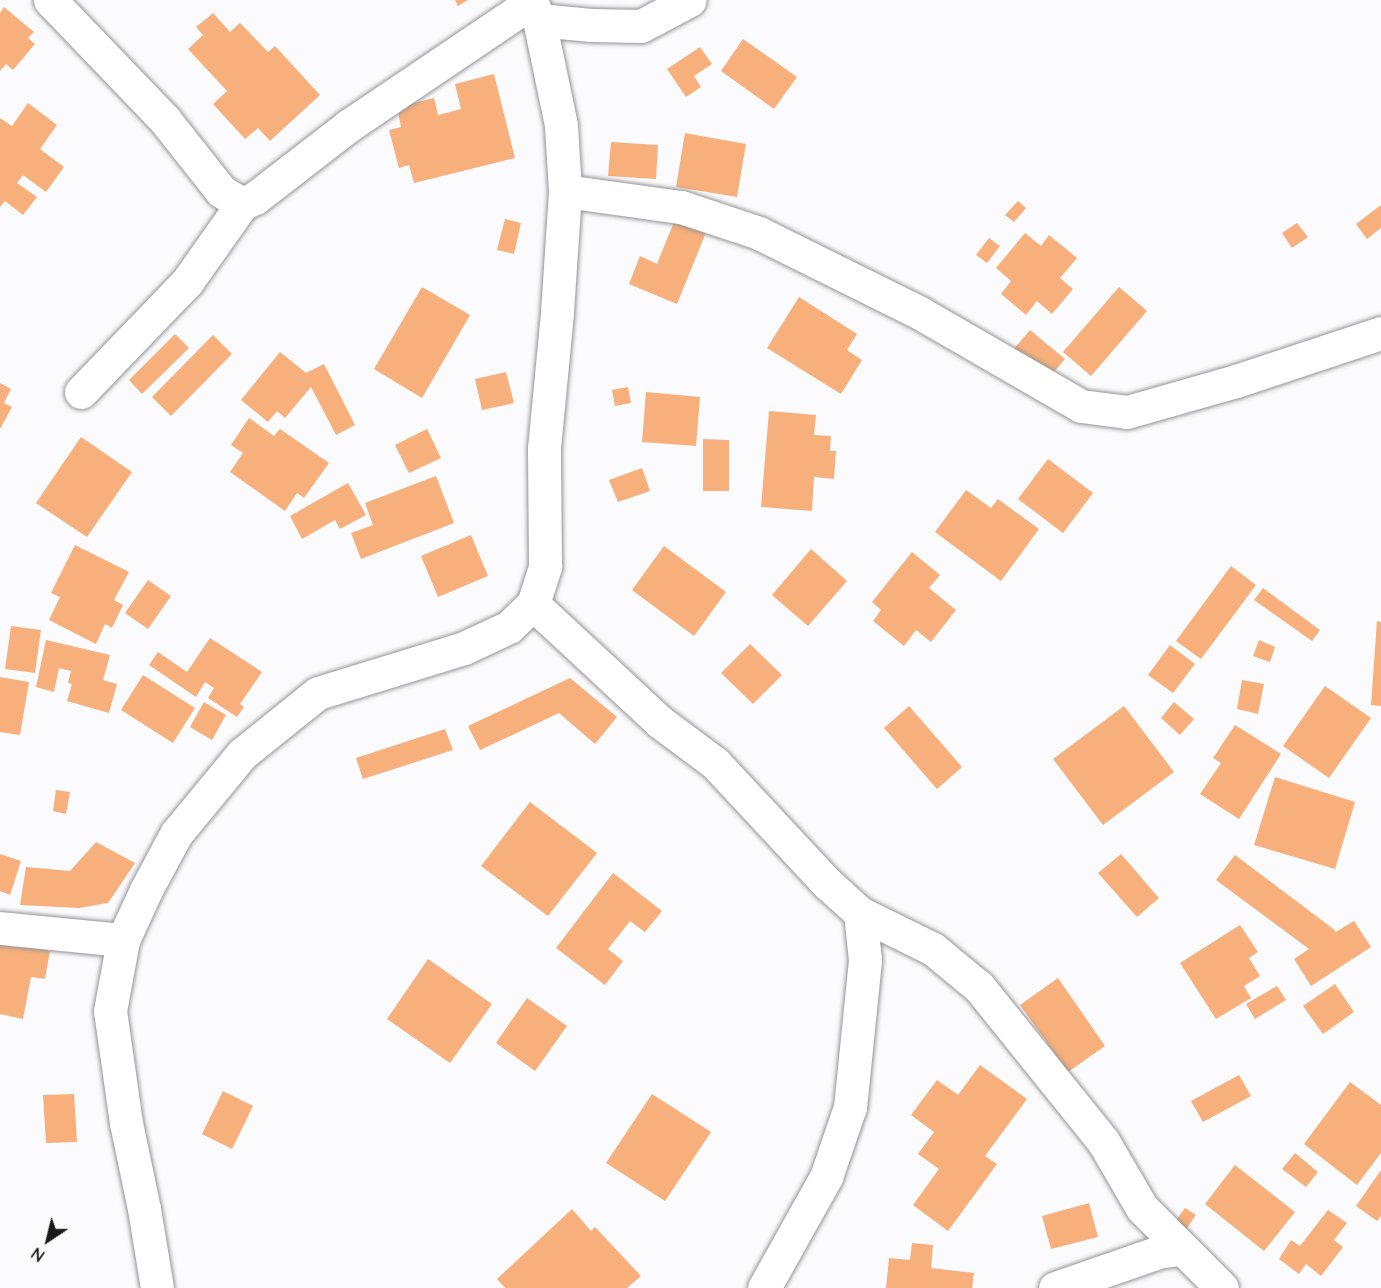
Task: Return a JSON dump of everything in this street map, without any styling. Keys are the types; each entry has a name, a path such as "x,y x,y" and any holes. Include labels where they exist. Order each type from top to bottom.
{"street":[{"path":"50,0 165,120 221,191 242,204"},
{"path":"81,392 187,282 242,204 255,198 348,126 534,8 591,25 640,26 690,0"},
{"path":"157,1288 144,1209 126,1123 110,1011 123,940 176,834 242,754 318,693 464,648 509,627 532,604 545,566 544,448 557,312 565,191 561,125 534,8"},
{"path":"565,191 681,207 759,233 920,313 1082,406 1127,412 1236,381 1381,333"},
{"path":"532,604 660,722 715,763 828,884 860,913 933,949 979,987 1103,1141 1142,1208 1222,1288"},
{"path":"764,1288 826,1177 850,1107 865,960 860,913"},
{"path":"0,928 123,940"},
{"path":"1055,1288 1162,1251 1180,1248"}],"building":[{"path":"455,0 468,0 458,6"},
{"path":"4,7 34,32 28,38 35,44 13,70 6,64 0,71 0,13"},
{"path":"213,13 230,32 240,23 268,52 275,46 320,95 270,141 258,128 245,139 213,104 227,91 188,49 203,35 196,27"},
{"path":"743,39 797,77 774,109 721,71"},
{"path":"700,47 712,64 694,76 701,87 686,97 667,69"},
{"path":"494,74 515,158 414,183 409,165 399,168 389,130 401,127 397,107 434,98 438,115 461,109 455,84"},
{"path":"28,103 57,125 40,149 64,167 46,192 23,175 17,183 37,197 23,215 5,201 0,207 0,118 12,126"},
{"path":"685,133 746,144 737,197 676,187"},
{"path":"611,142 658,145 656,179 608,176"},
{"path":"1018,201 1026,208 1014,222 1005,215"},
{"path":"1381,205 1381,228 1367,239 1356,224"},
{"path":"676,217 707,230 677,304 629,284 640,256 657,264"},
{"path":"505,219 521,223 514,254 497,250"},
{"path":"1297,223 1308,237 1292,248 1282,233"},
{"path":"1025,233 1041,246 1049,235 1077,258 1060,278 1073,289 1052,314 1037,301 1026,315 1001,294 1011,281 996,268"},
{"path":"989,238 1000,246 987,263 976,255"},
{"path":"422,287 470,315 422,398 374,369"},
{"path":"1119,287 1147,311 1091,376 1063,352"},
{"path":"799,297 857,334 847,350 862,360 841,394 767,348"},
{"path":"1030,330 1065,359 1048,379 1013,350"},
{"path":"175,334 189,348 142,394 129,380"},
{"path":"213,335 232,354 171,416 152,397"},
{"path":"280,352 306,373 324,364 355,425 336,435 311,387 285,418 277,411 268,422 241,400"},
{"path":"506,372 514,403 482,410 475,379"},
{"path":"0,383 11,389 4,403 12,407 0,429"},
{"path":"628,387 631,403 615,406 612,390"},
{"path":"646,392 700,397 696,446 642,442"},
{"path":"769,411 816,415 814,435 831,436 830,451 836,451 834,479 814,477 812,511 761,507"},
{"path":"249,418 274,436 280,429 329,463 304,498 297,493 285,511 230,472 243,453 231,445"},
{"path":"427,429 441,458 409,473 395,445"},
{"path":"81,437 132,472 87,537 36,503"},
{"path":"703,439 729,440 729,491 703,491"},
{"path":"1048,459 1093,493 1063,533 1018,499"},
{"path":"642,468 650,491 618,502 609,480"},
{"path":"436,476 454,523 361,559 351,533 373,525 365,503"},
{"path":"348,483 366,515 340,529 335,520 302,539 290,516"},
{"path":"966,490 991,508 998,499 1039,529 1001,581 935,532"},
{"path":"471,535 488,576 438,597 421,556"},
{"path":"75,545 129,572 114,600 123,605 112,628 105,624 96,644 49,620 60,597 51,593"},
{"path":"664,546 726,592 694,636 632,590"},
{"path":"811,549 847,581 808,626 772,595"},
{"path":"912,552 940,575 929,588 956,610 931,642 916,630 904,646 873,621 881,610 872,602"},
{"path":"1231,566 1256,585 1201,659 1176,641"},
{"path":"148,580 171,596 148,629 125,613"},
{"path":"1263,588 1320,630 1312,641 1254,600"},
{"path":"1377,621 1381,622 1381,706 1371,705"},
{"path":"11,626 41,630 35,673 5,669"},
{"path":"210,638 262,672 240,704 244,707 237,717 208,698 214,688 205,682 196,697 149,665 158,652 187,672"},
{"path":"46,640 110,655 103,680 117,684 109,713 67,701 72,684 68,683 71,671 59,668 54,692 36,687"},
{"path":"1259,640 1275,647 1270,662 1253,656"},
{"path":"750,644 782,675 753,704 721,673"},
{"path":"1170,645 1195,664 1173,693 1148,675"},
{"path":"143,675 195,708 173,743 121,710"},
{"path":"0,677 29,682 20,735 0,732"},
{"path":"570,678 617,717 595,744 559,713 480,750 468,726"},
{"path":"1242,680 1264,684 1258,714 1237,709"},
{"path":"1325,686 1371,718 1329,778 1283,746"},
{"path":"204,702 226,715 212,740 190,727"},
{"path":"1174,702 1194,719 1180,735 1161,718"},
{"path":"909,706 962,767 937,789 884,728"},
{"path":"1124,706 1174,772 1103,825 1053,759"},
{"path":"1235,725 1281,754 1239,819 1200,794 1221,763 1213,758"},
{"path":"445,729 453,750 363,779 356,758"},
{"path":"1275,777 1355,802 1335,869 1254,845"},
{"path":"56,790 70,792 66,814 53,811"},
{"path":"530,802 597,853 548,916 481,866"},
{"path":"96,842 135,863 108,903 79,908 20,905 26,867 70,871"},
{"path":"0,854 21,861 10,895 0,891"},
{"path":"1121,854 1159,898 1137,917 1098,873"},
{"path":"1235,855 1336,931 1334,933 1354,921 1371,947 1311,986 1294,959 1309,949 1216,880"},
{"path":"613,873 662,911 645,932 630,921 608,949 623,961 605,985 556,948"},
{"path":"1240,925 1258,952 1249,958 1260,976 1244,986 1251,998 1216,1019 1180,963"},
{"path":"0,941 50,951 45,979 31,977 23,1019 0,1014"},
{"path":"428,959 492,1004 450,1063 387,1019"},
{"path":"1058,978 1105,1046 1068,1072 1020,1005"},
{"path":"1335,984 1354,1012 1323,1034 1303,1006"},
{"path":"1277,986 1286,1000 1255,1019 1246,1004"},
{"path":"527,998 567,1026 535,1071 496,1043"},
{"path":"980,1065 1027,1099 985,1156 997,1164 948,1231 913,1205 939,1169 918,1154 934,1132 911,1115 937,1080 958,1095"},
{"path":"1239,1075 1251,1096 1203,1122 1191,1101"},
{"path":"1350,1082 1381,1105 1381,1153 1357,1185 1304,1144"},
{"path":"223,1091 253,1106 232,1149 202,1134"},
{"path":"74,1094 77,1142 46,1143 43,1095"},
{"path":"652,1094 711,1132 665,1201 606,1163"},
{"path":"1295,1153 1318,1172 1306,1187 1282,1169"},
{"path":"1235,1165 1295,1212 1264,1251 1205,1204"},
{"path":"1381,1170 1381,1216 1377,1221 1356,1206"},
{"path":"1089,1203 1098,1237 1051,1249 1042,1216"},
{"path":"1185,1208 1196,1215 1185,1231 1174,1223"},
{"path":"572,1209 591,1231 595,1227 641,1276 627,1288 505,1288 497,1279"},
{"path":"1328,1210 1347,1223 1334,1240 1343,1247 1321,1276 1306,1264 1299,1274 1279,1259 1291,1240 1300,1246"},
{"path":"912,1243 933,1245 931,1268 974,1273 972,1288 886,1288 889,1258 910,1260"}]}
